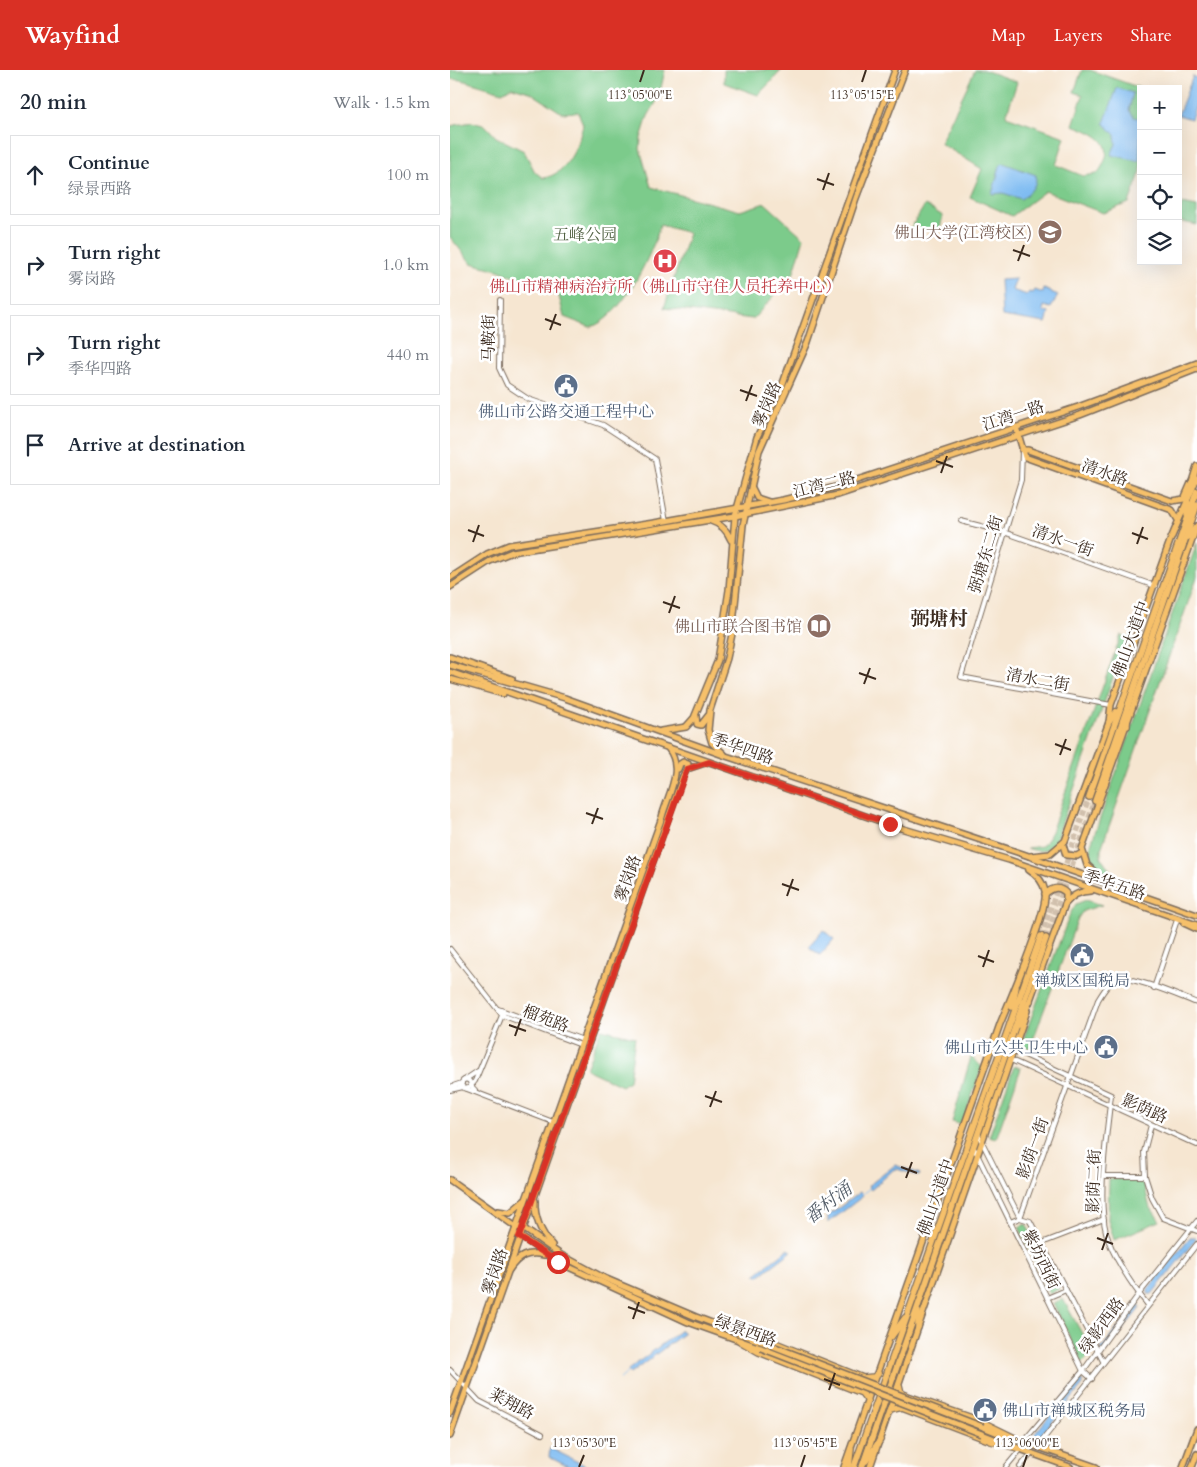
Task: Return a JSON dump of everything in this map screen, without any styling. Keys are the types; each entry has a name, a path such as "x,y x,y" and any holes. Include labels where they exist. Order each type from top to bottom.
{"highway":[{"name":"佛山大道中","path":"1092,799 1197,491"},
{"path":"1185,524 1188,503"},
{"name":"佛山大道中","path":"1124,707 1197,505"},
{"path":"1184,543 1197,526"},
{"path":"1108,722 1124,707"},
{"path":"1124,707 1127,726"},
{"name":"佛山大道中","path":"854,1467 1043,937"},
{"path":"1008,1037 1016,988"},
{"path":"1008,1037 1030,1001"},
{"name":"佛山大道中","path":"862,1467 978,1134 1008,1037"},
{"path":"918,1305 918,1327"},
{"path":"891,1337 909,1312"},
{"path":"740,1334 753,1334 863,1378 874,1378 878,1373"},
{"path":"740,1341 759,1352 862,1393 868,1401"},
{"path":"899,1385 901,1392 908,1396 978,1420 1024,1442"},
{"path":"890,1410 902,1407 991,1441 1021,1449"},
{"path":"862,1467 880,1440"},
{"path":"849,1467 851,1449"}],"main road":[{"name":"雾岗路","path":"657,731 676,730 686,727 697,710 718,660 724,632 736,508 756,436 782,386 895,70"},
{"name":"雾岗路","path":"726,756 712,743 708,730 710,711 732,634 743,525 759,451 808,342 856,198 905,70"},
{"name":"江湾二路","path":"450,587 490,561 512,552 735,516 838,495 1080,415 1197,366"},
{"name":"江湾一路","path":"836,487 1197,366"},
{"name":"弼塘东二街","path":"1016,427 1022,450"},
{"path":"1022,450 1178,502 1184,500 1197,466"},
{"name":"清水路","path":"1022,450 1025,457 1172,510 1178,520"},
{"path":"1068,472 1070,465"},
{"path":"1104,485 1107,478"},
{"path":"1082,854 1077,856 1066,855 1063,851 1063,844 1108,722 1111,705 1178,520 1188,503 1197,478"},
{"path":"751,484 752,492 757,498 772,502"},
{"path":"1190,496 1191,484"},
{"name":"江湾二路","path":"450,578 487,554 509,545 666,521 772,502 836,487"},
{"path":"1135,496 1138,489"},
{"path":"710,520 723,528 732,542"},
{"path":"1107,883 1092,871 1082,854 1197,526"},
{"path":"450,657 493,670 529,686"},
{"name":"季华四路","path":"452,665 529,686 726,756 1027,856"},
{"name":"季华四路","path":"451,672 896,827 1025,866"},
{"path":"450,679 525,699"},
{"path":"697,710 697,724 701,725 710,711"},
{"path":"667,748 673,755 676,773"},
{"path":"676,773 683,762 688,764 687,769 709,762"},
{"name":"雾岗路","path":"450,1436 519,1237 687,769"},
{"name":"雾岗路","path":"450,1413 676,773"},
{"path":"1027,856 1050,854 1063,844"},
{"name":"季华五路","path":"1027,856 1197,914"},
{"path":"844,1467 1000,1024 1016,988 1045,894 1041,880 1025,866"},
{"name":"季华五路","path":"1025,866 1197,925"},
{"path":"1045,894 1053,888 1060,888 1066,893 1065,904"},
{"path":"1065,904 1069,898 1081,891 1096,891"},
{"name":"佛山大道中","path":"870,1467 1065,904"},
{"path":"1166,914 1197,929"},
{"name":"绿景西路","path":"450,1180 516,1227 523,1228 561,1255 604,1278 982,1431"},
{"path":"535,1195 534,1211 540,1226 549,1242 561,1255"},
{"path":"494,1210 510,1213 516,1210 527,1196"},
{"path":"516,1227 519,1237"},
{"name":"绿景西路","path":"519,1237 558,1262 688,1322 982,1431"},
{"path":"505,1277 522,1256 530,1253 548,1256"},
{"path":"1182,1466 1197,1429"},
{"path":"982,1431 1024,1442 1096,1467"},
{"path":"982,1431 1021,1449 1070,1467"},
{"path":"1195,1466 1197,1454"}],"street":[{"name":"马鞍街","path":"500,300 499,368 507,385 528,399 603,425 656,459 666,521"},
{"name":"弼塘东二街","path":"961,678 1020,480 1022,450"},
{"name":"清水一街","path":"961,521 1004,532 1155,586"},
{"name":"清水二街","path":"961,678 1111,705"},
{"path":"1154,988 1177,920"},
{"name":"榴苑路","path":"450,949 503,1013 582,1042"},
{"name":"影荫一街","path":"1020,1218 1098,1000 1107,986 1119,979 1131,980 1197,1003"},
{"name":"榴苑路","path":"466,1086 480,1070 503,1013"},
{"name":"影荫路","path":"1014,1050 1111,1095 1110,1106"},
{"name":"影荫路","path":"1011,1060 1197,1145"},
{"path":"466,1079 480,1070"},
{"path":"466,1079 470,1081 466,1086"},
{"path":"466,1079 466,1086"},
{"path":"450,1089 466,1086 553,1122"},
{"name":"影荫二街","path":"1110,1106 1104,1176 1104,1219 1109,1243 1139,1294 1148,1305"},
{"path":"1151,1124 1144,1152 1145,1176 1152,1198 1163,1218 1190,1230 1197,1231"},
{"name":"紫坊西街","path":"978,1134 1020,1218 1030,1221 1102,1361"},
{"name":"紫坊西街","path":"973,1146 1083,1371 1092,1379"},
{"path":"1104,1176 1145,1176"},
{"path":"1010,1222 1020,1218"},
{"path":"1042,1243 1104,1219"},
{"name":"绿影西路","path":"1024,1442 1083,1371 1139,1294 1197,1221"},
{"name":"绿影西路","path":"1037,1447 1092,1379 1102,1361 1197,1244"},
{"path":"1047,1298 1066,1290"},
{"name":"莱翔路","path":"450,1370 479,1401 542,1434"},
{"path":"1006,1467 1021,1449"},
{"path":"1020,1467 1032,1453"}],"green space":[{"name":"五峰公园","path":"450,70 665,70 659,97 648,116 641,138 640,149 651,187 740,211 765,203 804,238 793,275 753,319 664,308 689,233 660,225 643,268 624,299 602,322 590,327 564,317 559,296 498,270 471,263 450,237 450,126 472,122 486,126 496,137 524,151 535,172 543,178 551,176 565,165 575,150 583,124 578,112 562,113 530,92 512,87 502,92 462,80 450,79"},
{"path":"724,70 782,70 758,95 724,83"},
{"path":"975,70 984,70 1017,82 1006,116 1065,137 1056,165 1083,176 1097,174 1106,156 1106,148 1098,137 1073,125 1083,95 1074,92 1082,70 1090,70 1137,87 1137,182 1129,203 1103,213 1045,191 1012,216 970,197 982,169 940,143"},
{"path":"1182,204 1197,207 1197,225 1182,222"},
{"path":"925,205 943,216 939,231 910,229"},
{"path":"1197,543 1197,577 1101,849 1101,857 1114,876 1096,868 1091,857 1091,844"},
{"path":"1121,635 1127,638 1056,840 1047,849 1036,851 1027,848 1042,846 1049,838"},
{"path":"1086,900 1102,905 1083,911 1078,918 1030,1048 1021,1045 1070,914 1076,904"},
{"path":"601,1029 635,1037 629,1081 622,1086 586,1069"},
{"path":"971,1057 982,1067 962,1125 952,1122"},
{"path":"1014,1066 1021,1068 996,1139 989,1137"},
{"path":"1109,1179 1143,1179 1149,1205 1160,1221 1114,1240 1108,1220"},
{"path":"1026,1224 1059,1289 1049,1294 1019,1227"},
{"path":"1063,1299 1091,1350 1091,1354 1082,1363 1053,1303"}],"water":[{"path":"1193,76 1197,78 1197,102 1191,119 1182,116 1182,105"},
{"path":"1117,88 1133,93 1129,110 1137,118 1137,161 1111,155 1116,144 1115,135 1104,123"},
{"path":"1003,163 1036,175 1034,186 1021,199 1003,193 992,194 1000,166"},
{"path":"1016,279 1012,290 1027,295 1035,290 1043,293 1044,289 1058,295 1051,308 1044,306 1043,311 1049,313 1046,323 1002,316 1000,280"},
{"path":"823,930 834,939 820,955 809,947"},
{"path":"895,1165 920,1174 919,1176 897,1169 893,1170 871,1190 868,1186"},
{"path":"860,1192 863,1196 828,1223 828,1216"},
{"path":"1190,1237 1195,1237 1196,1239 1152,1294 1148,1294 1148,1289"},
{"path":"788,1249 792,1251 759,1276 755,1275"},
{"path":"1139,1304 1140,1308 1106,1351 1101,1351 1136,1305"},
{"path":"681,1330 684,1333 630,1374 628,1370"},
{"path":"1078,1381 1082,1381 1083,1385 1038,1439 1032,1437"},
{"path":"550,1448 588,1467 569,1467 549,1457"}],"waterway":[{"name":"番村涌","path":"861,1195 871,1187"},
{"name":"番村涌","path":"620,1379 630,1371"}],"tunnel":[{"path":"1041,936 1089,797"},
{"path":"1046,938 1095,801"}],"place":[{"name":"佛山大学(江湾校区)","path":"1050,232"},
{"name":"佛山市精神病治疗所（佛山市守住人员托养中心）","path":"665,261"},
{"name":"佛山市公路交通工程中心","path":"566,386"},
{"name":"佛山市联合图书馆","path":"819,626"},
{"name":"禅城区国税局","path":"1082,955"},
{"name":"佛山市公共卫生中心","path":"1106,1047"},
{"name":"佛山市禅城区税务局","path":"985,1410"}],"district":[{"name":"弼塘村","path":"939,618"}],"route":[{"path":"558,1262 519,1237 687,769 697,764 709,762 890,824"}]}
